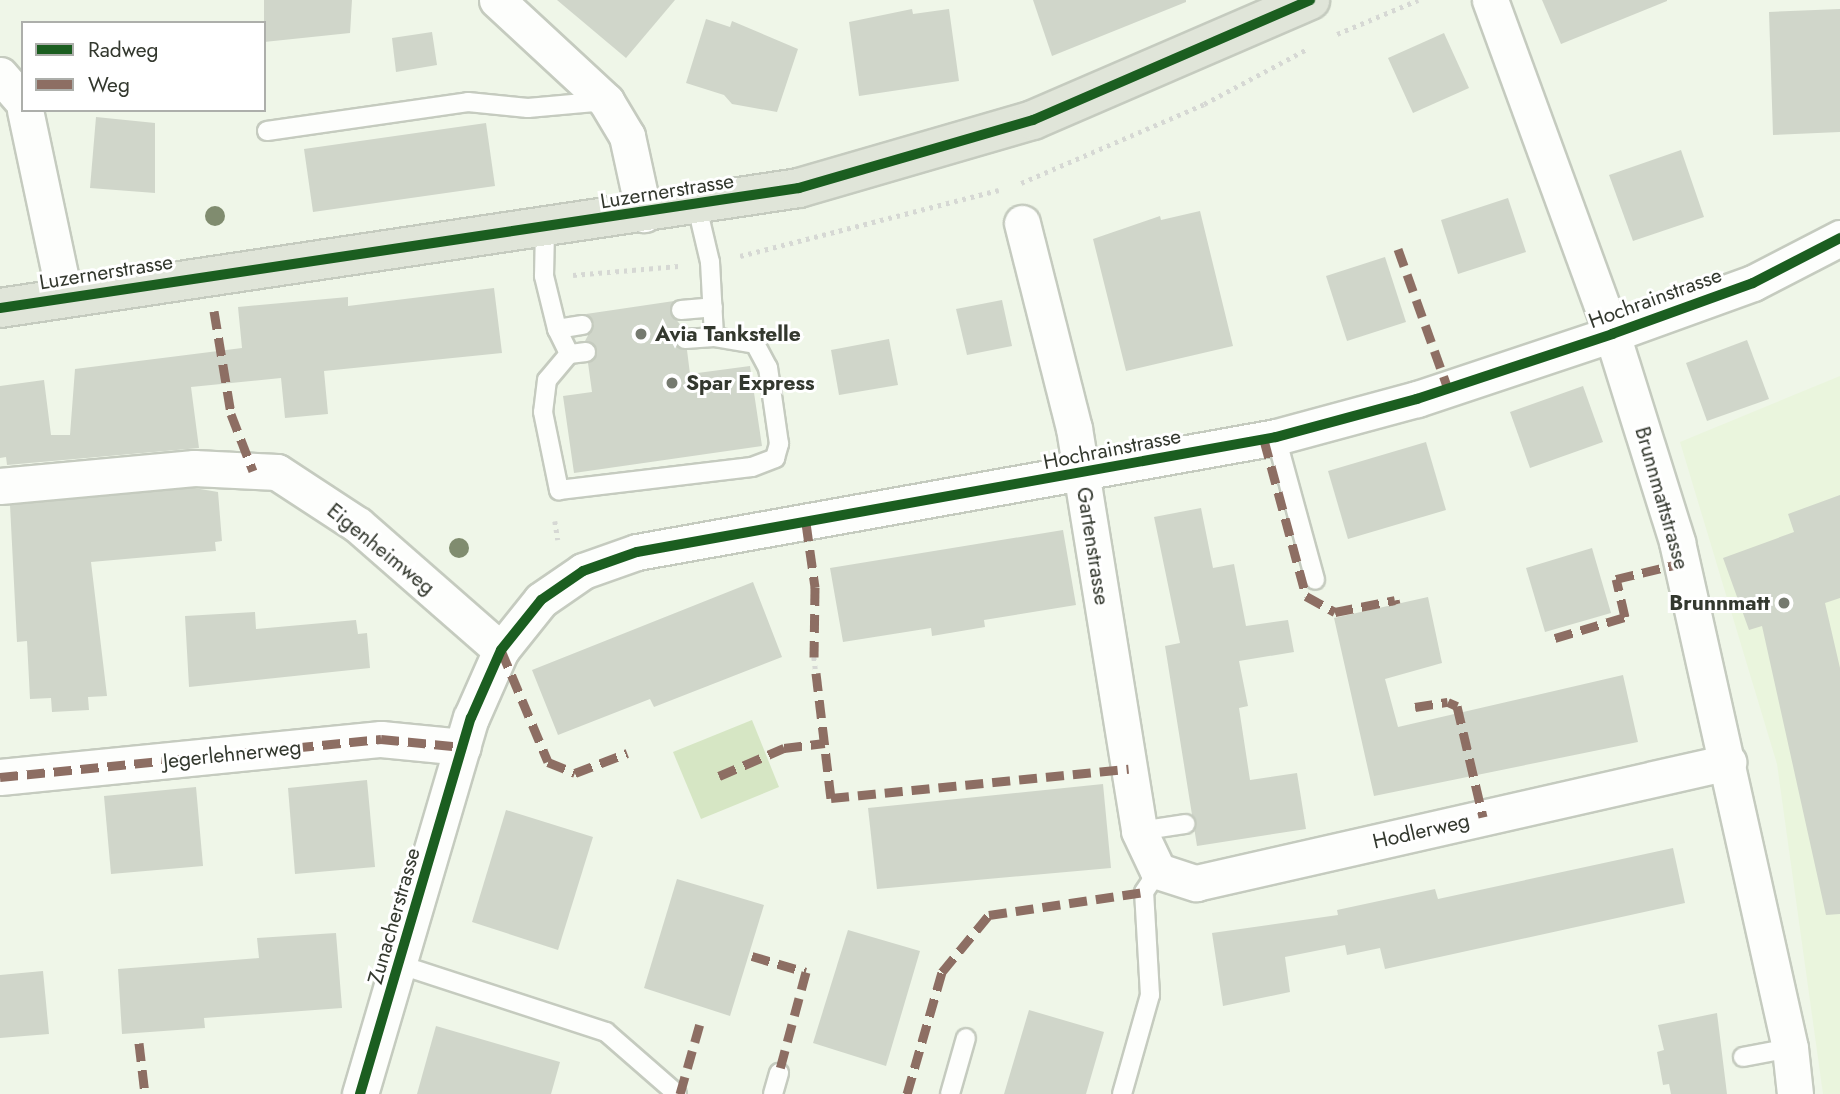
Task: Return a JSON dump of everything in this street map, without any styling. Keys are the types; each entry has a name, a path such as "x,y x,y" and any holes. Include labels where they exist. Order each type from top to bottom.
{"main road":[{"name":"Luzernerstrasse","path":"0,308 545,229 799,188 960,145 1033,120 1310,0"}],"street":[{"path":"497,0 606,102 627,136 644,214"},
{"name":"Brunnmattstrasse","path":"1490,0 1612,334 1677,542 1790,1048 1795,1094"},
{"path":"0,75 21,99"},
{"name":"Luzernerstrasse","path":"25,112 65,298"},
{"name":"Gartenstrasse","path":"1022,222 1082,476 1139,831"},
{"name":"Hochrainstrasse","path":"463,747 501,650 541,600 583,571 637,552 1082,476 1276,438 1417,399 1612,334 1753,283 1840,238"},
{"name":"Eigenheimweg","path":"0,486 194,468 277,471 358,525 501,650"},
{"name":"Jegerlehnerweg","path":"0,777 381,739 463,747"},
{"name":"Zunacherstrasse","path":"359,1094 401,965 463,747"},
{"name":"Hodlerweg","path":"1158,871 1196,883 1728,762"},
{"path":"1139,831 1158,871"}],"lane":[{"path":"267,131 468,102 528,108 606,102"},
{"path":"697,206 713,307 714,337"},
{"path":"545,229 544,276 556,329 578,353 547,380 543,412 559,490 587,490 752,467 775,458 779,444 768,368 755,344 714,337 685,339"},
{"path":"681,310 713,307"},
{"path":"556,329 583,325"},
{"path":"1276,438 1315,580"},
{"path":"1139,831 1185,824"},
{"path":"1122,1094 1150,995 1144,892 1158,871"},
{"path":"401,965 606,1032 677,1094"},
{"path":"950,1094 965,1038"},
{"path":"1743,1056 1790,1048"},
{"path":"773,1094 779,1073"}],"path":[{"path":"814,657 816,673"}],"shaded area":[{"name":"Brunnmatt","path":"1840,376 1840,1094 1823,1094 1777,764 1680,442"},
{"path":"752,720 779,787 701,819 673,752"}],"building":[{"path":"264,0 352,0 350,33 266,42"},
{"path":"557,0 675,0 626,58"},
{"path":"1033,0 1186,0 1186,2 1052,56"},
{"path":"1542,0 1667,0 1667,1 1561,44"},
{"path":"912,9 913,14 949,9 959,81 859,96 849,22"},
{"path":"1840,9 1840,132 1773,135 1769,12"},
{"path":"706,19 730,27 732,21 798,49 777,112 732,104 724,95 686,83"},
{"path":"432,32 437,65 396,72 392,38"},
{"path":"1444,33 1469,88 1413,113 1388,58"},
{"path":"96,117 155,123 155,193 90,188"},
{"path":"486,123 495,186 313,212 304,149"},
{"path":"1681,150 1704,217 1633,241 1609,175"},
{"path":"1508,198 1526,252 1458,274 1441,220"},
{"path":"1200,211 1233,346 1126,371 1093,239 1160,216 1161,220"},
{"path":"1385,257 1406,322 1347,341 1326,276"},
{"path":"494,288 502,353 324,371 328,414 285,418 281,378 191,387 199,448 7,465 6,457 0,458 0,386 44,380 51,435 70,435 75,369 242,348 238,307 348,297 348,306"},
{"path":"1002,300 1012,346 967,355 956,309"},
{"name":"Spar Express","path":"674,301 670,312 683,328 674,340 687,350 690,374 750,366 762,446 574,473 563,396 592,392 588,363 597,351 585,341 594,324 586,314"},
{"path":"889,339 898,385 839,395 831,350"},
{"path":"1747,340 1769,399 1707,421 1686,363"},
{"path":"1583,386 1603,442 1530,468 1510,412"},
{"path":"1426,442 1446,510 1348,539 1328,471"},
{"path":"194,488 218,492 222,541 215,542 216,551 91,562 107,696 88,697 89,710 52,712 51,698 30,699 27,641 17,642 10,505"},
{"path":"1840,495 1840,598 1825,603 1840,668 1840,914 1826,915 1762,626 1749,630 1723,558 1794,532 1788,514"},
{"path":"1201,508 1213,568 1234,564 1246,626 1288,620 1294,652 1239,661 1248,706 1239,708 1250,780 1297,773 1306,829 1197,846 1165,646 1180,643 1154,517"},
{"path":"1063,530 1076,605 984,620 985,627 932,636 931,628 843,642 830,568"},
{"path":"1592,548 1611,613 1545,632 1526,568"},
{"path":"753,582 782,657 654,707 650,699 558,735 532,670"},
{"path":"1428,597 1442,663 1385,679 1398,727 1623,675 1638,742 1374,796 1334,618"},
{"path":"255,612 256,629 356,620 358,634 367,633 370,668 189,687 185,616"},
{"path":"367,780 375,867 295,874 288,788"},
{"path":"1103,784 1111,868 877,889 868,808"},
{"path":"196,787 203,866 111,874 104,796"},
{"path":"506,810 593,837 558,950 472,922"},
{"path":"1673,848 1685,903 1385,969 1380,948 1347,955 1345,945 1285,957 1290,992 1223,1006 1212,933 1338,915 1337,910 1435,889 1438,899"},
{"path":"677,879 764,905 730,1016 644,988"},
{"path":"848,930 920,951 886,1066 813,1043"},
{"path":"336,933 342,1008 204,1018 205,1028 122,1034 118,969 259,958 257,938"},
{"path":"43,971 49,1034 0,1038 0,975"},
{"path":"1029,1010 1104,1032 1086,1094 1004,1094"},
{"path":"1717,1013 1727,1094 1671,1094 1669,1084 1663,1085 1657,1052 1664,1050 1658,1025"},
{"path":"436,1026 560,1062 551,1094 417,1094"}],"marked path":[{"path":"1398,249 1448,389"},
{"path":"214,311 231,414 253,471"},
{"path":"1264,440 1306,596 1335,612 1395,600 1396,604"},
{"path":"806,523 815,587 814,657"},
{"path":"1555,638 1625,617 1616,579 1682,563"},
{"path":"501,650 548,762 575,773 627,753"},
{"path":"816,673 831,798 1129,769"},
{"path":"1415,707 1448,702 1457,706 1483,817"},
{"path":"0,777 381,739 463,747"},
{"path":"719,776 784,748 825,743"},
{"path":"907,1094 942,972 989,915 1144,892"},
{"path":"752,956 806,972 779,1073"},
{"path":"680,1094 701,1020"},
{"path":"139,1043 145,1094"}],"cycle path":[{"path":"0,308 799,188 1033,120 1310,0"},
{"path":"360,1094 471,718 501,650 541,600 583,571 637,552 1276,437 1417,399 1612,334 1753,283 1840,238"}],"place":[{"name":"Avia Tankstelle","path":"641,334"},
{"name":"Spar Express","path":"672,383"},
{"name":"Brunnmatt","path":"1784,603"}]}
